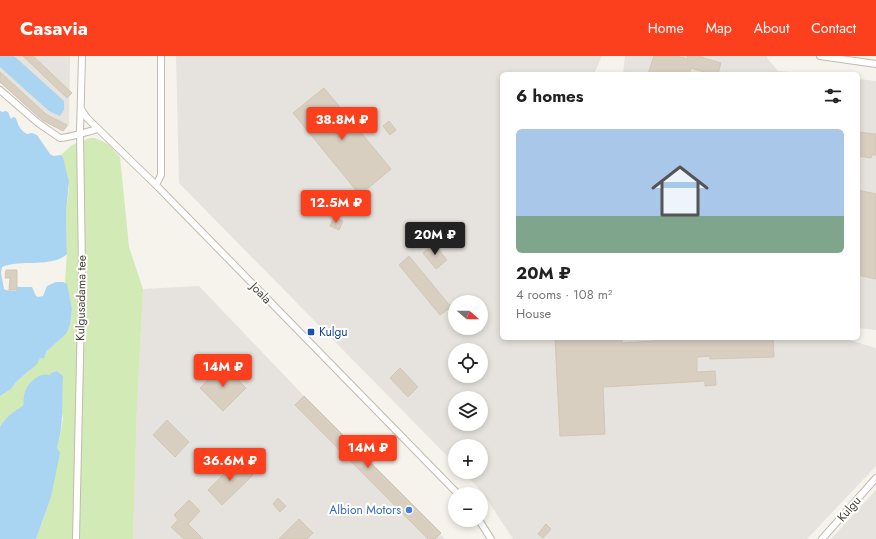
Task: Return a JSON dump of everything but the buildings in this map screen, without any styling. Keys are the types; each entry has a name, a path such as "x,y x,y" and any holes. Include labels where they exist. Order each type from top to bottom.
{"street":[{"name":"Kulgusadama tee","path":"76,539 82,270 80,133 82,56"},
{"path":"156,185 161,175 161,56"},
{"path":"820,56 876,64"},
{"path":"0,90 38,123 60,138 72,137 80,133 98,129"},
{"name":"Joala","path":"81,109 87,118 156,185 451,487"},
{"name":"Kulgu","path":"822,539 876,478"},
{"path":"483,527 491,539"}],"shaded area":[{"path":"0,56 70,56 69,125 64,131 42,120 0,83"},
{"path":"176,56 602,56 595,72 500,72 500,340 849,340 876,348 876,466 807,539 513,539 488,501 488,487 477,487 470,479 488,479 488,439 448,439 448,457 179,183"},
{"path":"625,56 767,56 778,71 789,72 623,72"},
{"path":"860,79 876,81 876,330 860,328"},
{"path":"199,286 304,396 445,539 133,539 137,408 143,289"},
{"path":"165,415 194,418 222,445 136,530 140,423"},
{"path":"876,490 876,539 831,539"}],"green space":[{"path":"90,138 95,138 108,144 120,157 129,247 143,289 137,408 133,539 36,539 51,497 57,448 63,419 63,376 57,371 53,372 24,401 23,407 16,410 4,420 0,427 0,396 11,389 40,358 46,355 47,351 66,334 70,325 72,309 65,283 67,251 66,213 69,187 68,176 63,157 61,155 72,145"}],"water":[{"path":"0,56 14,56 64,101 64,110 60,116 49,111 0,67"},
{"path":"0,111 8,112 11,119 13,117 16,118 20,127 27,134 32,133 37,135 50,154 53,156 61,155 63,157 69,181 66,213 67,254 53,261 2,267 1,273 4,289 16,291 17,287 32,287 36,296 38,297 43,296 47,286 56,282 63,282 67,284 72,309 70,325 66,334 47,351 44,358 40,358 37,364 16,382 11,389 0,396"},
{"path":"57,371 63,376 62,412 61,430 57,448 60,453 51,497 36,539 0,539 0,427 4,420 23,406 25,392 33,380 41,375 49,375"}],"place":[{"name":"Kulgu","path":"311,332"},
{"name":"Albion Motors","path":"409,510"}]}
